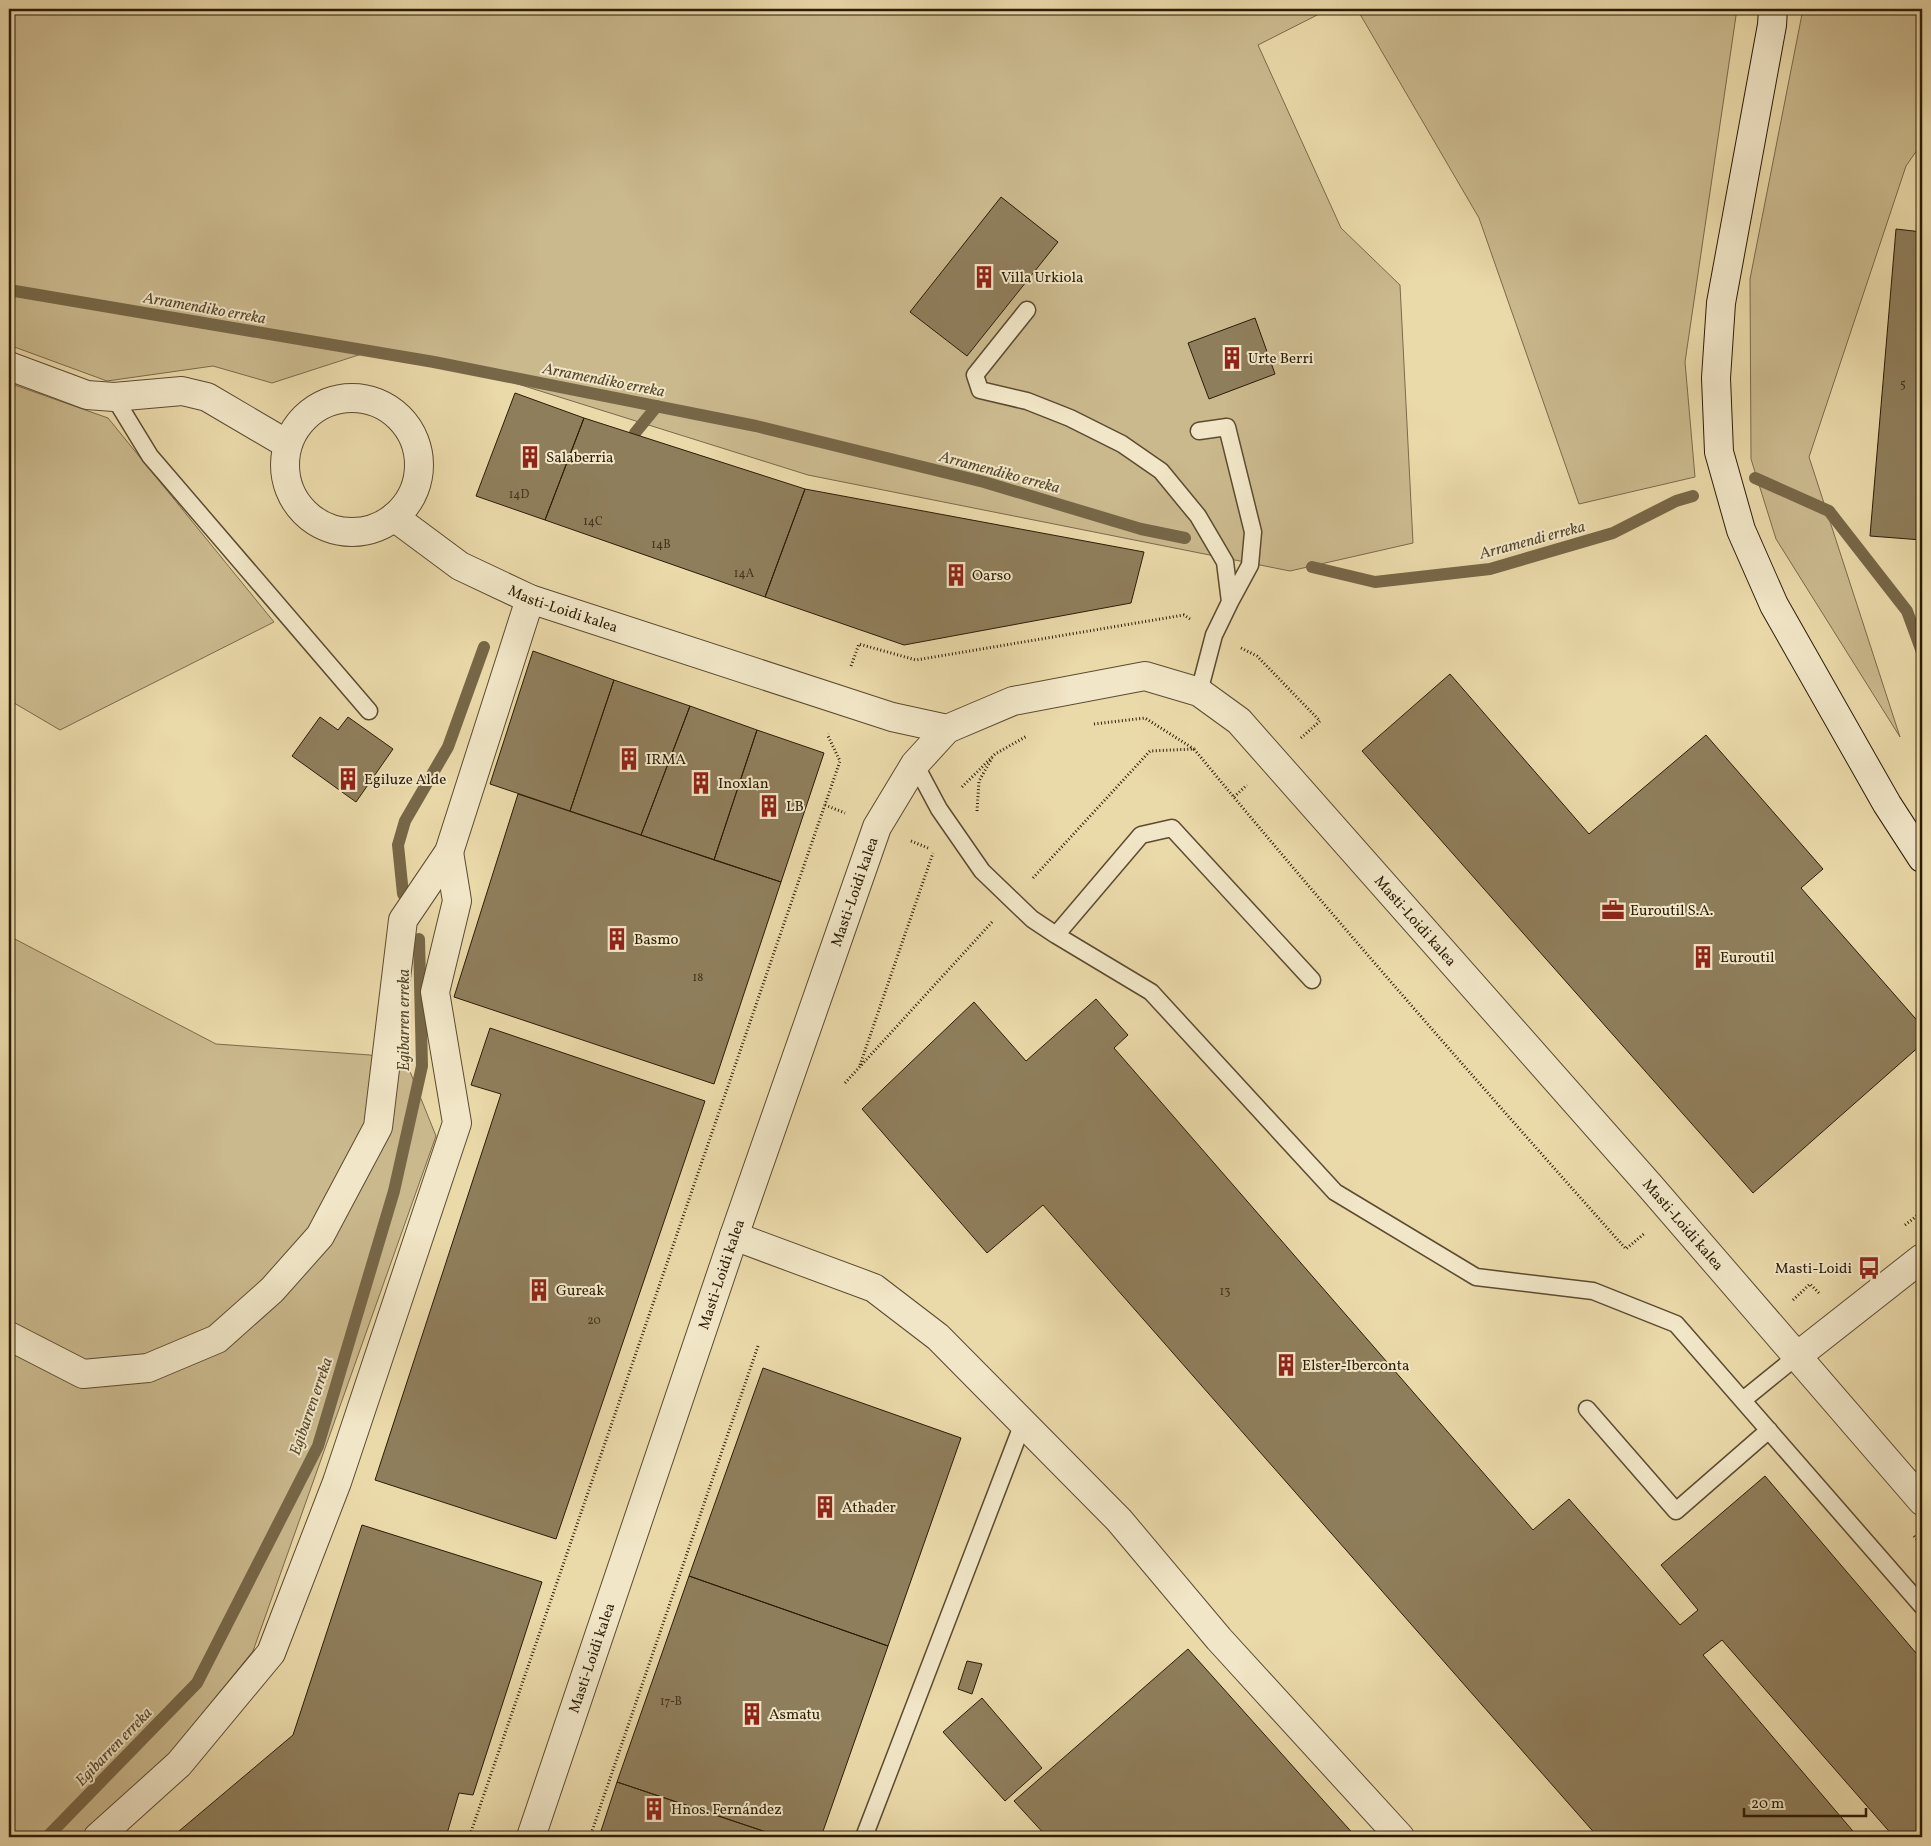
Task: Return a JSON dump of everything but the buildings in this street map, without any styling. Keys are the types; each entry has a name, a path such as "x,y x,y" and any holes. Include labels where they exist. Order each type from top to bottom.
{"street":[{"path":"1773,9 1772,25 1721,303 1716,378 1719,452 1741,530 1774,604 1887,804 1922,858"},
{"path":"9,366 87,395 114,397 182,390 208,397 287,444"},
{"path":"361,398 384,406 403,421 417,447 419,465 415,488 410,499 394,517 368,530 355,532 332,529 306,514 294,499 285,477 287,444 303,418 329,401 361,398"},
{"name":"Masti-Loidi kalea","path":"394,517 460,566 530,599 892,718 947,729"},
{"path":"9,1336 83,1374 148,1368 217,1339 272,1290 320,1236 378,1127 403,920 448,852 530,599"},
{"name":"Masti-Loidi kalea","path":"531,1837 734,1236 877,826 915,764 947,729 1013,701 1145,676 1199,692 1239,721 1650,1186 1922,1501"},
{"path":"98,1837 179,1764 271,1653 338,1482 457,1123 435,992 457,901 448,852"},
{"path":"734,1236 874,1288 938,1337 1119,1520 1219,1639 1400,1837"},
{"path":"1796,1356 1922,1258"}],"lane":[{"path":"1028,310 975,375 980,390 1027,401 1070,418 1122,444 1161,472 1198,516 1225,562 1230,602"},
{"path":"114,397 150,456 369,711"},
{"path":"1199,431 1227,427 1253,532 1250,565 1214,635 1199,692"},
{"path":"915,764 940,809 982,871 1032,919 1056,936 1151,992 1335,1192 1476,1276 1594,1291 1676,1324 1922,1606"},
{"path":"1056,936 1141,835 1172,828 1312,980"},
{"path":"1743,1400 1796,1356"},
{"path":"1587,1409 1676,1511 1769,1430"},
{"path":"864,1837 1023,1423"}],"path":[{"path":"467,1837 471,1832 840,760 828,736 840,700"},
{"path":"1086,725 1145,718 1194,749"},
{"path":"913,842 940,809 995,754 1029,735"},
{"path":"977,813 979,782 995,754"},
{"path":"825,805 934,850 860,1066"},
{"path":"1900,1229 1922,1212"},
{"path":"1767,1323 1810,1284 1820,1294 1827,1288"},
{"path":"590,1837 758,1346"}],"shaded area":[{"path":"9,9 1329,9 1258,45 1341,228 1400,285 1413,543 1290,571 808,475 454,364 374,350 272,383 213,366 107,381 9,345"},
{"path":"1357,9 1737,9 1685,362 1695,477 1579,504 1479,218"},
{"path":"1803,9 1922,9 1922,143 1906,166 1809,457 1900,737 1776,539 1751,459 1750,279"},
{"path":"9,383 108,418 274,622 60,730 9,700"},
{"path":"9,936 216,1044 370,1055 407,1064 436,1136 253,1651 168,1756 80,1837 9,1837"}],"waterway":[{"name":"Arramendiko erreka","path":"9,290 434,362 756,426 984,482 1141,529 1185,538"},
{"name":"Egibarren erreka","path":"635,433 657,406"},
{"name":"Arramendi erreka","path":"1755,478 1829,511 1907,611 1922,652"},
{"name":"Arramendi erreka","path":"1312,567 1375,582 1490,569 1613,533 1676,501 1693,496"},
{"name":"Egibarren erreka","path":"403,894 398,845 405,821 448,747 484,647"},
{"name":"Egibarren erreka","path":"47,1837 197,1683 318,1446 394,1191 422,1066 419,939"}],"place":[{"name":"Villa Urkiola","path":"984,277"},
{"name":"Urte Berri","path":"1232,358"},
{"name":"Salaberria","path":"530,457"},
{"name":"Oarso","path":"956,575"},
{"name":"IRMA","path":"629,759"},
{"name":"Egiluze Alde","path":"348,779"},
{"name":"Inoxlan","path":"701,783"},
{"name":"LB","path":"769,806"},
{"name":"Euroutil S.A.","path":"1613,910"},
{"name":"Basmo","path":"617,939"},
{"name":"Euroutil","path":"1703,957"},
{"name":"Masti-Loidi","path":"1869,1268"},
{"name":"Gureak","path":"539,1290"},
{"name":"Elster-Iberconta","path":"1286,1365"},
{"name":"Athader","path":"825,1507"},
{"name":"Asmatu","path":"752,1714"},
{"name":"Hnos. Fernández","path":"654,1809"}]}
